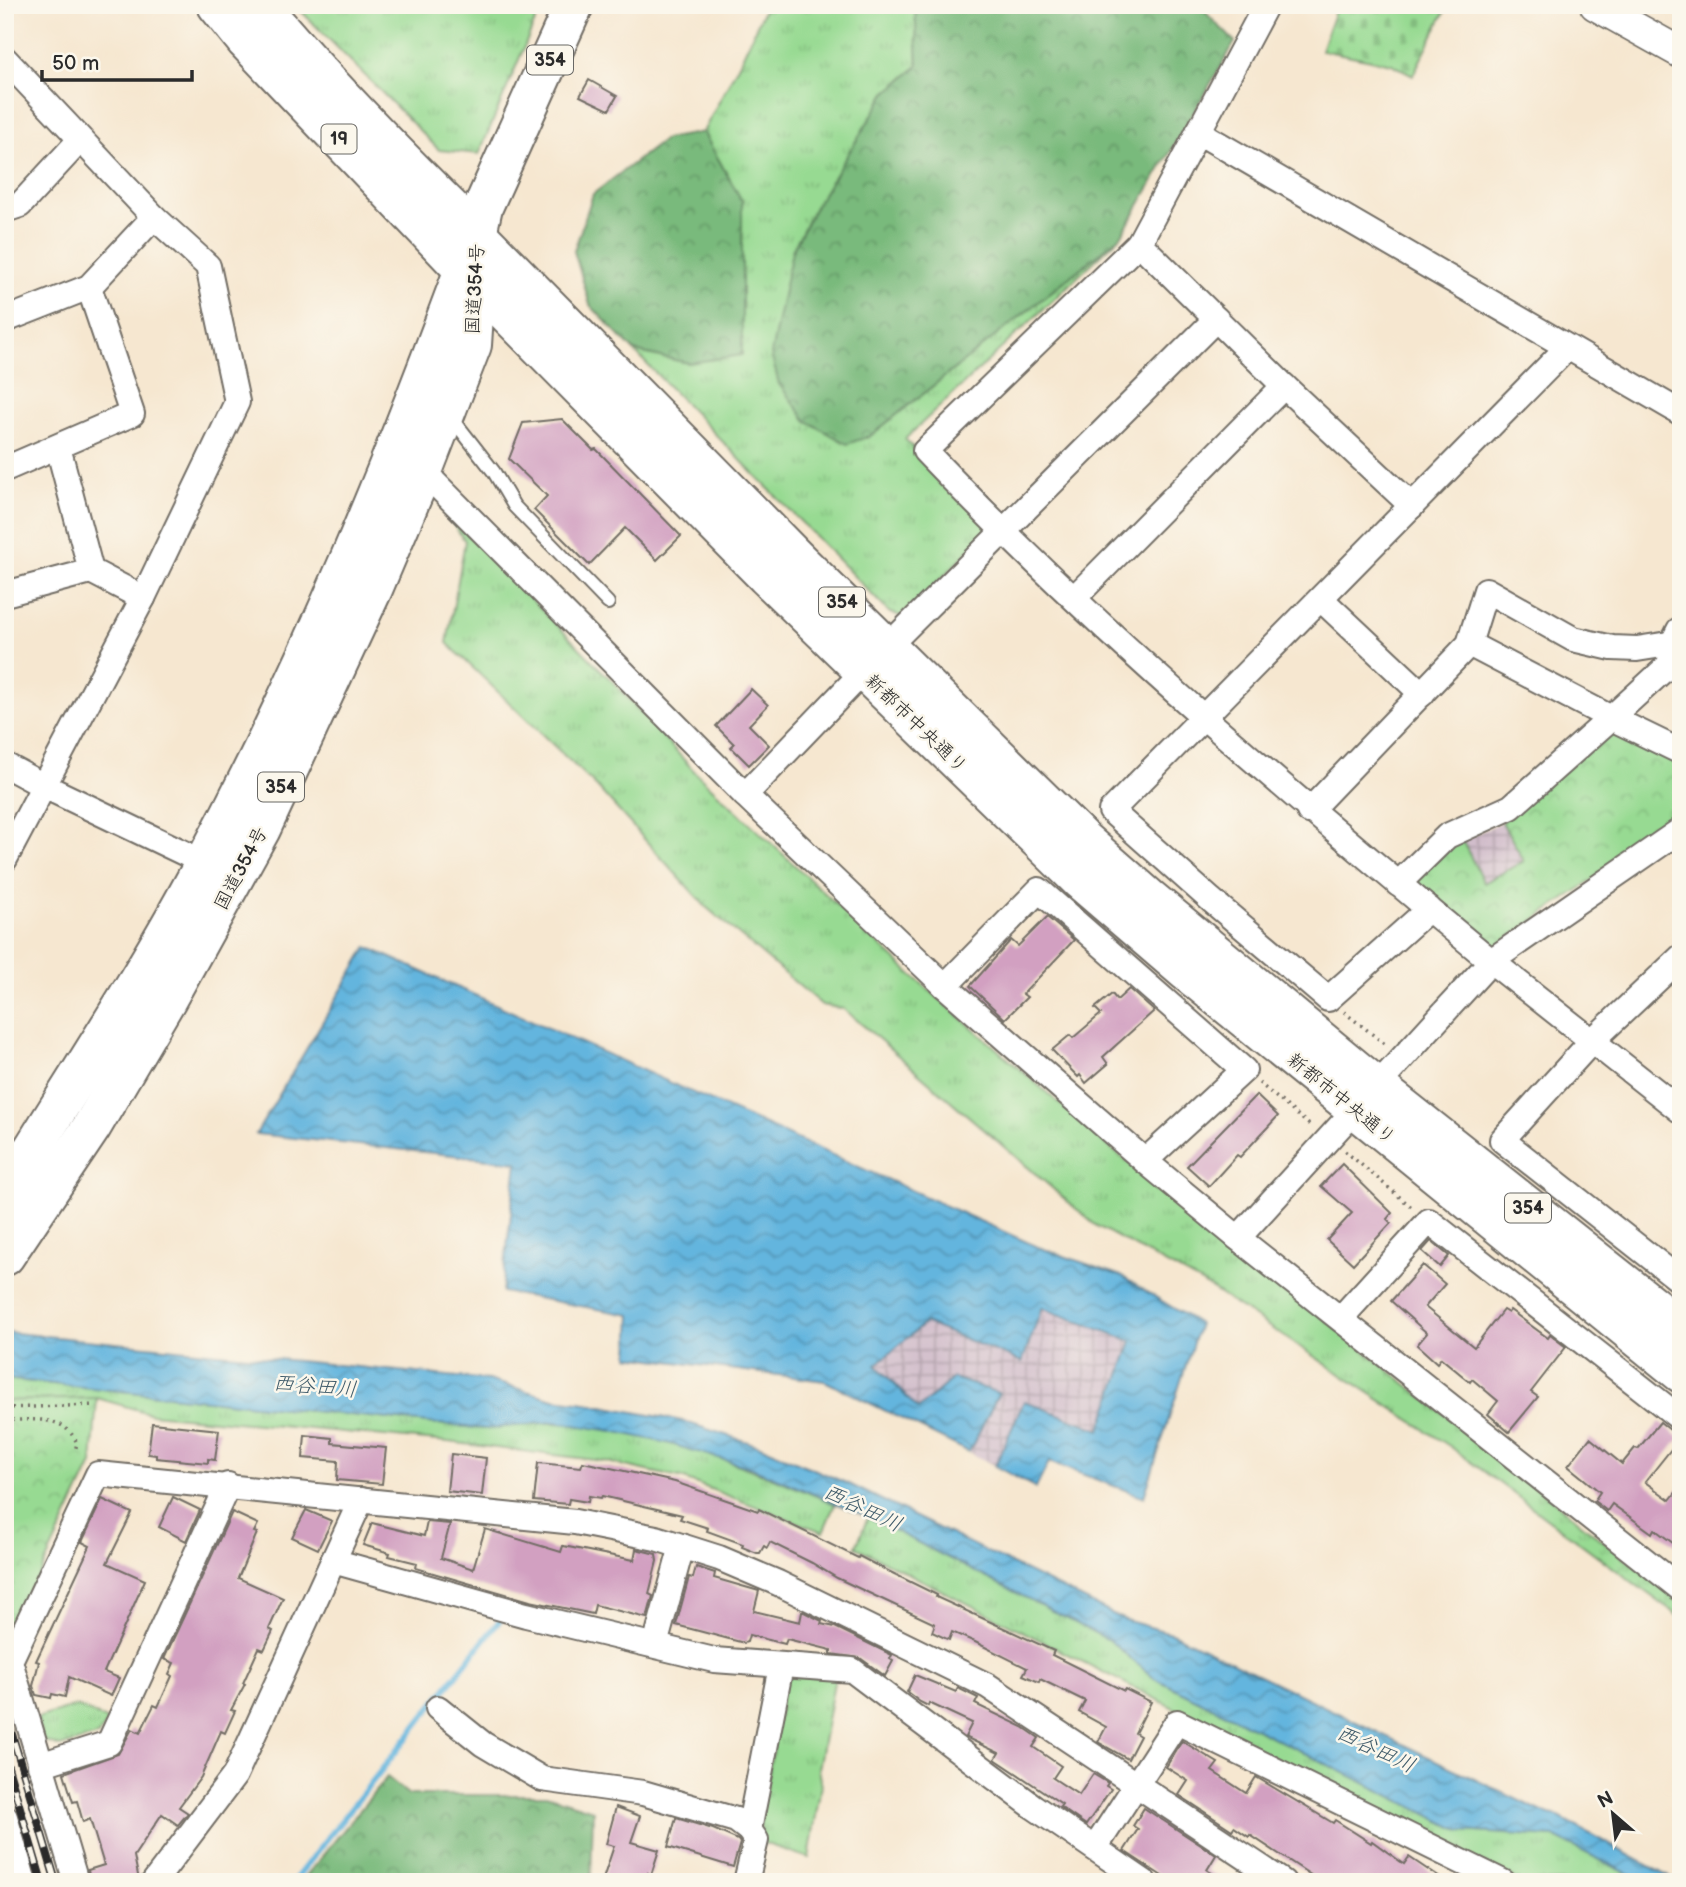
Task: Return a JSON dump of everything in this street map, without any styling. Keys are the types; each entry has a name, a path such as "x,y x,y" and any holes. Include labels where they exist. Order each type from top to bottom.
{"main road":[{"name":"新都市中央通り","path":"216,5 246,41 471,276 875,660"},
{"name":"新都市中央通り","path":"260,5 303,56 477,234 1080,880 1187,972 1366,1098 1681,1328"},
{"name":"354","path":"477,234 484,207 574,5"},
{"name":"国道354号","path":"5,1256 91,1128 167,999 261,829 368,601 424,471 472,345 471,276 477,234"},
{"name":"国道354号","path":"5,1194 205,863 281,713 330,608 402,432 471,276"},
{"name":"新都市中央通り","path":"1366,1098 1681,1373"}],"street":[{"path":"1266,5 1139,243 925,451 1002,532 1309,811 1591,1042 1681,1111"},
{"path":"1595,5 1681,53"},
{"path":"5,859 143,598 237,402 208,266 154,218 6,62"},
{"path":"1198,132 1681,412"},
{"path":"5,210 20,205 80,140"},
{"path":"5,320 89,287 154,218"},
{"path":"1139,243 1284,386 1412,506"},
{"path":"5,469 132,414 89,287"},
{"path":"745,795 875,660 1216,319"},
{"path":"1429,909 1328,999 1111,811 1205,719 1567,348"},
{"path":"1074,598 1284,386"},
{"path":"58,447 91,571"},
{"path":"424,471 745,795 945,986 1145,1161 1238,1238 1681,1589"},
{"path":"5,594 91,571 143,598"},
{"path":"1309,811 1469,644 1486,590 1573,639 1589,643 1637,649 1678,637"},
{"path":"1321,599 1422,694"},
{"path":"1398,884 1447,836 1511,807 1669,664 1678,637"},
{"path":"1469,644 1681,752"},
{"path":"5,765 205,863"},
{"path":"1238,1238 1491,961 1681,830"},
{"path":"945,986 1039,890 1244,1070 1145,1161"},
{"path":"1681,957 1591,1042 1502,1140 1681,1281"},
{"path":"1340,1318 1429,1221 1681,1419"},
{"path":"76,1882 10,1661 98,1474 575,1522 627,1531 719,1558 778,1583 988,1686 1283,1882"},
{"path":"40,1765 109,1743 228,1485"},
{"path":"154,1882 235,1775 361,1500"},
{"path":"655,1645 681,1546"},
{"path":"333,1561 526,1615 714,1660 852,1670 1034,1807 1144,1882"},
{"path":"749,1830 781,1666"},
{"path":"438,1708 483,1744 542,1779 643,1793 736,1820 749,1830 756,1840 746,1882"},
{"path":"1095,1848 1177,1722 1503,1882"},
{"path":"5,1817 9,1844 24,1882"}],"lane":[{"path":"446,411 494,472 514,506 608,603"}],"path":[{"path":"1328,999 1391,1049"},
{"path":"1244,1070 1318,1131"},
{"path":"1340,1147 1429,1221"},
{"path":"5,1408 95,1405"},
{"path":"5,1420 54,1421 66,1426 77,1443 75,1451"}],"shaded area":[{"path":"1502,822 1525,861 1484,884 1462,840"},
{"path":"1042,1308 1133,1341 1100,1431 1024,1401 995,1466 969,1452 999,1394 918,1410 876,1365 926,1323 1022,1362"}],"green space":[{"path":"295,5 542,5 479,154 439,150"},
{"path":"766,5 915,5 918,66 886,93 815,207 792,251 870,436 1121,236 905,439 988,522 987,531 905,617 890,613 634,351 689,363 742,201 703,132"},
{"path":"915,5 1203,5 1207,14 1235,42 1121,236 870,436 847,444 807,421 779,384 771,354 792,251 815,207 886,93 918,66"},
{"path":"1337,5 1448,5 1413,75 1392,64 1321,50"},
{"path":"703,132 742,201 742,355 689,363 634,351 590,305 574,251 593,194 665,139"},
{"path":"442,508 612,681 696,773 912,975 1114,1151 1681,1603 1681,1618 1451,1447 1209,1287 1095,1225 844,1009 822,1005 706,907 597,787 447,643 465,541"},
{"path":"1617,731 1681,762 1681,820 1496,946 1487,945 1416,887 1417,878 1455,843 1462,840 1484,883 1524,861 1502,822 1608,733"},
{"path":"5,1379 486,1429 530,1423 592,1427 664,1441 734,1463 835,1504 823,1532 684,1479 603,1461 448,1442 152,1414 97,1398 5,1401"},
{"path":"97,1398 92,1464 5,1648 5,1401"},
{"path":"868,1517 1109,1640 1154,1678 1461,1831 1554,1837 1645,1882 1522,1882 1456,1851 856,1547"},
{"path":"785,1677 835,1677 818,1769 821,1785 809,1858 763,1843 760,1824"},
{"path":"76,1706 108,1721 98,1736 60,1747 43,1741 37,1718"},
{"path":"387,1777 409,1795 546,1795 593,1810 591,1882 301,1882"}],"water":[{"path":"367,947 1038,1247 1121,1276 1199,1324 1144,1497 1049,1462 1036,1488 995,1466 1024,1401 1100,1430 1132,1341 1042,1308 1022,1362 925,1323 876,1365 918,1409 953,1378 999,1393 969,1452 825,1381 629,1356 631,1315 502,1292 517,1162 256,1134"},
{"name":"西谷田川","path":"5,1332 488,1380 554,1399 682,1421 760,1446 853,1486 1125,1620 1174,1634 1549,1815 1559,1817 1678,1882 1645,1882 1554,1837 1461,1831 1154,1678 1109,1640 868,1517 752,1468 667,1443 554,1422 486,1429 5,1379"}],"building":[{"path":"589,80 617,96 609,110 580,96"},
{"path":"562,419 593,450 596,449 681,536 657,560 625,528 589,565 534,510 547,496 509,459 523,423"},
{"path":"751,689 768,705 749,725 769,745 749,765 731,747 734,744 716,726"},
{"path":"1047,917 1074,940 1023,994 1027,997 1005,1019 970,986 1011,940 1018,946"},
{"path":"1129,989 1154,1011 1103,1057 1108,1064 1086,1083 1052,1050 1070,1035 1073,1038 1101,1014 1095,1008 1112,994 1117,1000"},
{"path":"1256,1095 1278,1116 1209,1186 1187,1166"},
{"path":"1342,1164 1392,1213 1387,1219 1391,1223 1353,1264 1327,1240 1352,1213 1321,1186"},
{"path":"1431,1241 1449,1256 1440,1267 1422,1251"},
{"path":"1423,1265 1445,1284 1425,1307 1474,1347 1503,1310 1508,1313 1510,1310 1548,1338 1550,1335 1566,1347 1531,1392 1538,1397 1509,1432 1488,1414 1498,1401 1441,1358 1437,1363 1417,1345 1427,1333 1391,1301"},
{"path":"1660,1422 1680,1438 1645,1482 1670,1500 1681,1486 1681,1549 1654,1529 1652,1533 1612,1504 1607,1511 1594,1501 1600,1492 1568,1466 1590,1438 1622,1464"},
{"path":"152,1423 219,1430 215,1460 208,1459 208,1463 156,1458 156,1455 148,1454"},
{"path":"305,1435 332,1438 332,1443 386,1448 382,1484 337,1480 338,1461 303,1458"},
{"path":"451,1454 486,1458 482,1495 447,1491"},
{"path":"583,1462 675,1482 758,1511 759,1509 858,1558 859,1556 937,1595 936,1597 1054,1651 1052,1655 1151,1702 1135,1733 1140,1736 1128,1759 1098,1742 1106,1727 1079,1712 1085,1701 1040,1679 1039,1682 1023,1675 1027,1668 975,1642 952,1632 949,1640 932,1632 935,1624 837,1578 770,1542 767,1548 764,1546 760,1553 757,1553 742,1547 743,1544 707,1531 708,1528 680,1519 682,1515 602,1496 589,1496 588,1502 569,1499 568,1504 534,1501 538,1463 581,1467"},
{"path":"173,1497 200,1510 186,1541 159,1527"},
{"path":"102,1499 132,1513 107,1563 145,1580 104,1672 119,1678 111,1696 69,1677 65,1697 36,1695 33,1686 39,1662 36,1661 90,1546 82,1542"},
{"path":"306,1510 332,1521 318,1549 292,1537"},
{"path":"232,1512 258,1524 254,1532 257,1533 238,1578 283,1598 269,1629 273,1631 264,1650 259,1648 231,1710 235,1711 225,1733 221,1731 201,1777 179,1807 188,1813 178,1825 162,1814 134,1856 139,1880 90,1882 88,1870 104,1865 90,1819 83,1822 64,1773 118,1754 132,1729 140,1733 154,1705 158,1707 172,1676 169,1674 174,1663 164,1659"},
{"path":"427,1522 450,1524 441,1558 473,1569 485,1529 561,1552 563,1546 634,1560 636,1549 656,1554 657,1561 649,1594 653,1596 647,1618 595,1605 593,1614 530,1601 416,1568 417,1563 389,1556 390,1553 363,1545 372,1523 424,1536"},
{"path":"696,1567 715,1573 714,1578 759,1591 754,1611 800,1622 804,1612 822,1621 821,1624 835,1627 892,1655 890,1659 893,1661 885,1676 860,1658 831,1654 831,1650 787,1639 785,1644 749,1635 744,1643 676,1625 689,1577 693,1578"},
{"path":"915,1675 956,1692 958,1688 978,1698 975,1704 1023,1727 1039,1738 1033,1747 1061,1766 1053,1778 1079,1795 1093,1774 1108,1783 1106,1786 1111,1789 1086,1825 1060,1807 1062,1804 995,1759 999,1753 965,1737 972,1723 929,1703 928,1706 907,1692"},
{"path":"1182,1741 1218,1763 1212,1771 1246,1793 1256,1777 1333,1823 1335,1820 1371,1843 1372,1841 1404,1864 1409,1857 1446,1882 1328,1882 1320,1876 1317,1879 1250,1835 1249,1837 1234,1827 1232,1830 1179,1795 1188,1781 1166,1767"},
{"path":"616,1807 640,1816 631,1842 659,1850 651,1875 648,1873 645,1882 602,1882 614,1846 606,1844"},
{"path":"1144,1808 1216,1855 1207,1870 1227,1882 1159,1882 1162,1876 1124,1851 1138,1829 1133,1826"},
{"path":"676,1818 738,1840 740,1843 733,1867 668,1847"}],"waterway":[{"path":"293,1882 500,1620"}],"railway":[{"path":"5,1711 56,1882"},
{"path":"5,1757 42,1882"}]}
